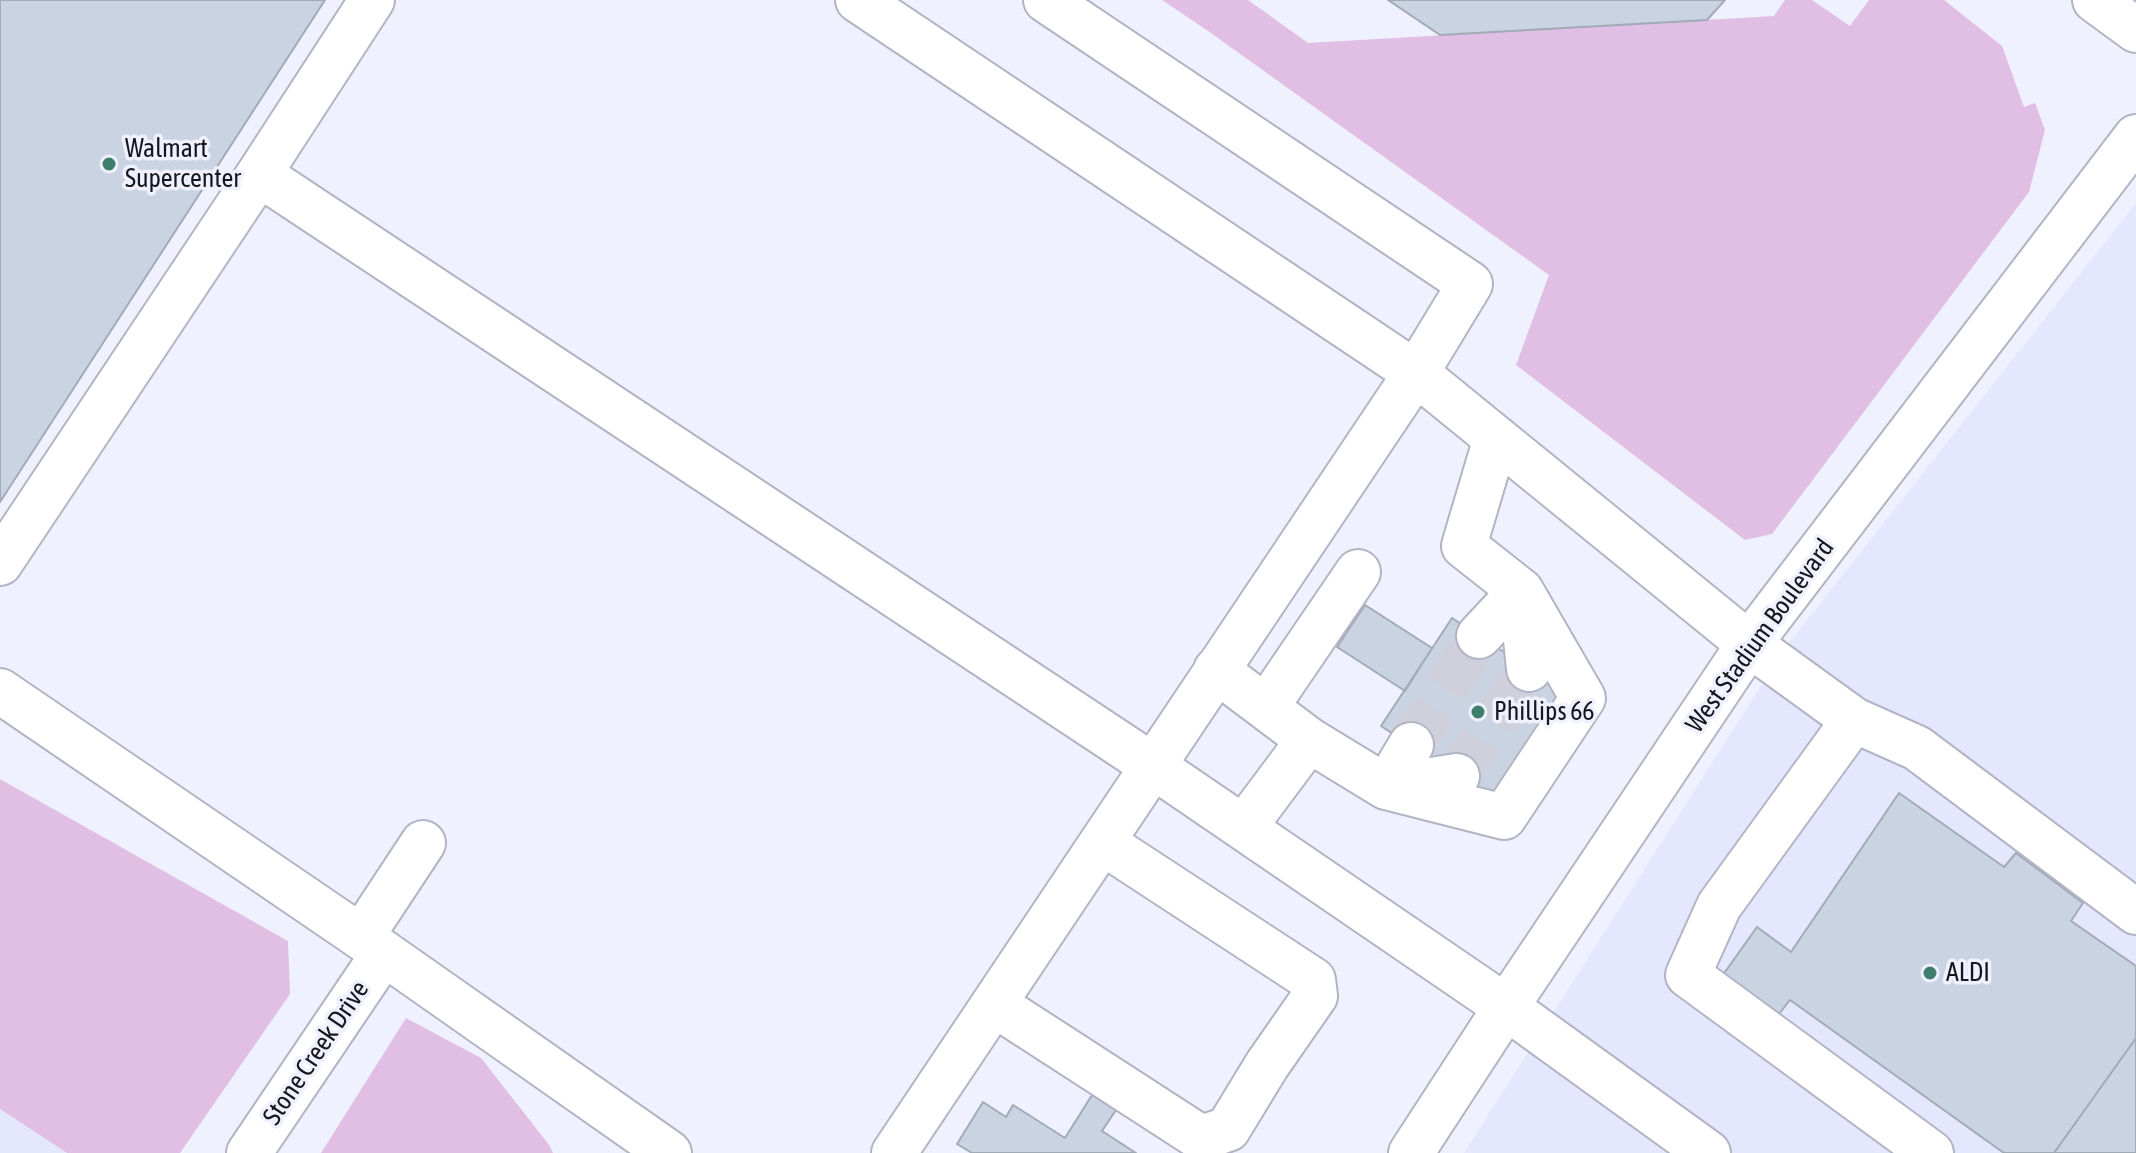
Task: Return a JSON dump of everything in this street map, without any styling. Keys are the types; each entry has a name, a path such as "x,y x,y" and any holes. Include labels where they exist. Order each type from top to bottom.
{"main road":[{"path":"0,563 372,0"},
{"path":"858,0 1416,373 1749,644 1854,720 1917,748 2136,912"},
{"path":"894,1153 1416,373 1470,284 1046,0"},
{"path":"2095,0 2136,30"},
{"name":"West Stadium Boulevard","path":"1411,1153 1749,644 2136,137"},
{"path":"259,174 1244,827 1506,1007 1708,1153"},
{"path":"1216,670 1309,740 1386,787 1504,817 1583,698 1521,591 1464,546 1496,438"},
{"path":"1266,707 1358,572"},
{"path":"1479,636 1521,591"},
{"path":"1521,591 1529,669"},
{"path":"0,691 669,1153"},
{"path":"1854,720 1719,906 1688,975 1931,1153"},
{"path":"1244,827 1309,740"},
{"path":"1386,787 1411,745"},
{"path":"1386,787 1457,776"},
{"path":"994,1004 1201,1138 1228,1129 1315,996 1313,980 1102,842"},
{"name":"Stone Creek Drive","path":"249,1153 372,945 423,843"}],"shaded area":[{"path":"1162,0 1248,0 1308,43 1774,16 1785,0 1812,0 1850,26 1869,0 1944,0 2002,46 2024,107 2035,103 2045,130 2029,192 1772,534 1745,540 1516,365 1549,275"},
{"path":"2136,203 2136,1153 1464,1153 1785,648"},
{"path":"0,779 288,941 290,994 180,1153 67,1153 0,1109"},
{"path":"406,1018 481,1058 553,1153 321,1153"},
{"path":"0,1109 67,1153 0,1153"}],"building":[{"name":"Walmart Supercenter","path":"0,0 325,0 0,502"},
{"path":"1388,0 1725,0 1707,20 1440,35"},
{"path":"1365,605 1432,648 1405,691 1337,647"},
{"name":"Phillips 66","path":"1452,618 1574,698 1503,806 1381,726"},
{"name":"ALDI","path":"1899,793 2004,867 2016,853 2083,903 2071,921 2136,966 2136,1038 2054,1153 2004,1153 1790,1000 1775,1019 1720,979 1757,927 1791,952"},
{"path":"2136,1038 2136,1153 2054,1153"},
{"path":"1092,1095 1116,1110 1102,1131 1136,1153 972,1153 957,1144 983,1102 1006,1117 1013,1105 1065,1138"}],"tunnel":[{"path":"1411,745 1479,636"},
{"path":"1457,776 1529,669"}],"place":[{"name":"Walmart Supercenter","path":"109,164"},
{"name":"Phillips 66","path":"1478,712"},
{"name":"ALDI","path":"1930,973"}]}
